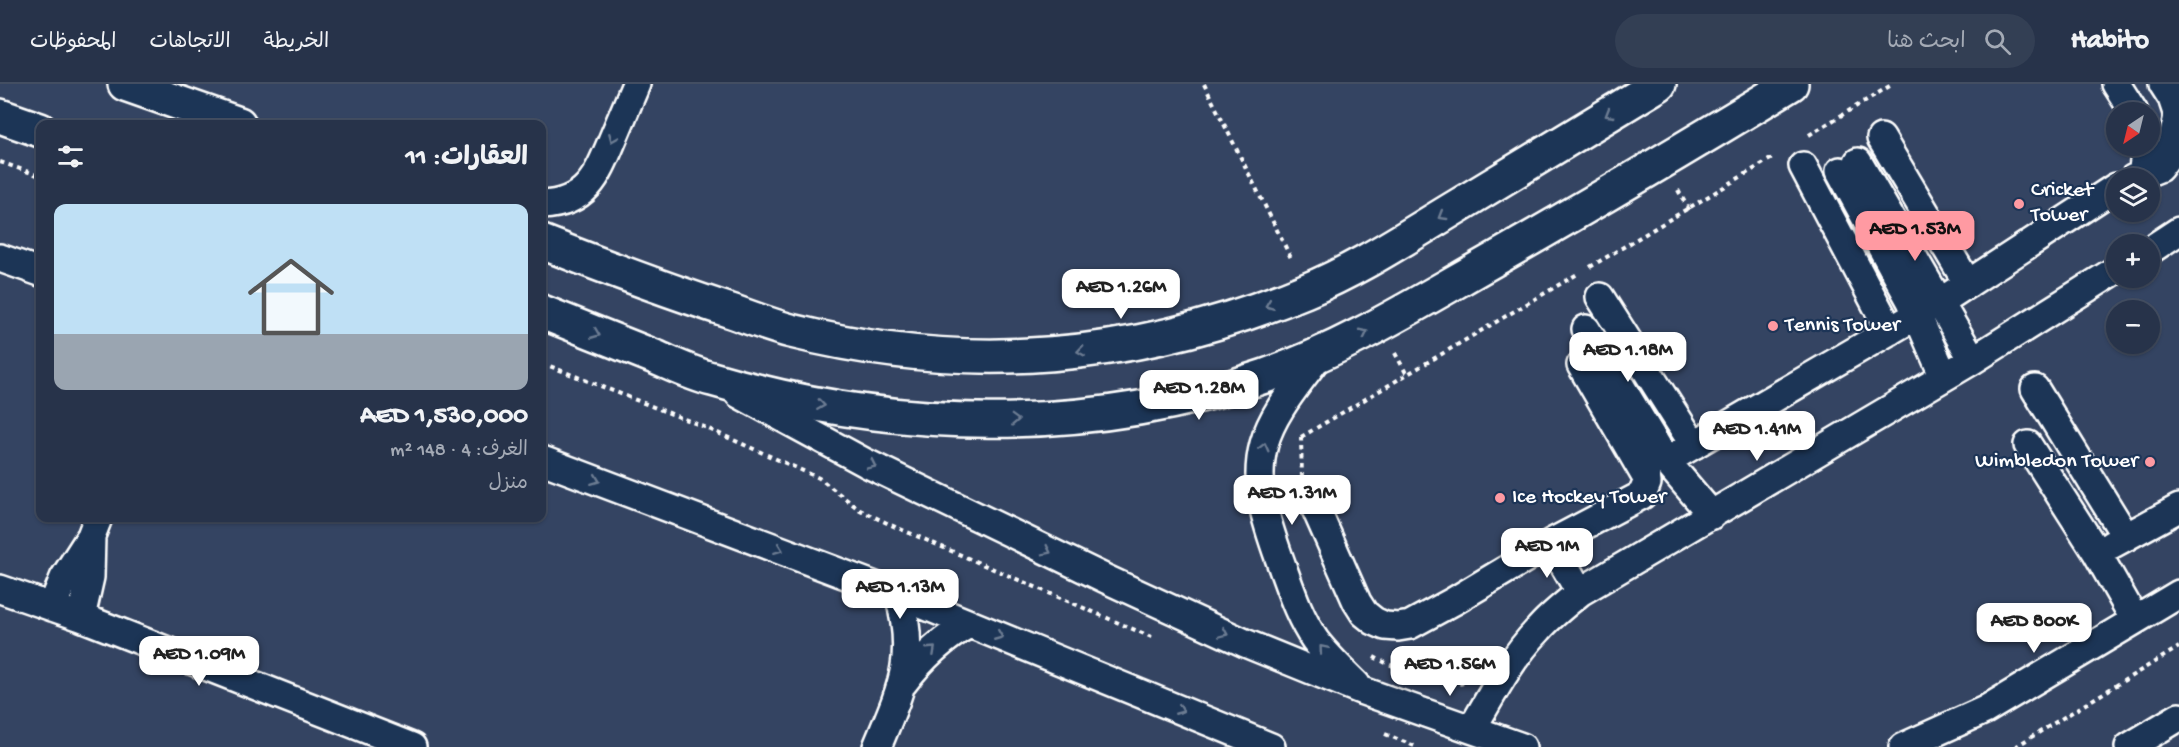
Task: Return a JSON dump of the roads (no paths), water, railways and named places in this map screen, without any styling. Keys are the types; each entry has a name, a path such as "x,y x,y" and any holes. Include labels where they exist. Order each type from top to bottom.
{"street":[{"path":"125,84 228,120"},
{"path":"546,204 575,197 588,187 598,173 636,84"},
{"path":"546,244 668,291 790,330 876,348 964,357 1053,355 1140,343 1225,321 1307,290 1383,251 1659,84"},
{"path":"709,379 810,403 904,417 981,421 1057,419 1132,410 1206,393 1265,376 1319,355 1380,325 1664,162 1791,84"},
{"path":"2116,84 2128,102"},
{"path":"2159,168 2170,153 2177,125 2175,107 2163,84"},
{"path":"0,116 36,129"},
{"path":"1881,138 1968,284"},
{"path":"1803,166 1890,331"},
{"path":"1849,166 1929,309 1973,360"},
{"path":"1666,461 1929,309 2106,194"},
{"path":"2160,243 2179,231"},
{"path":"0,258 36,272"},
{"path":"1472,729 1520,650 1538,629 1580,592 1973,360 2106,276"},
{"path":"1600,297 1694,445"},
{"path":"1929,309 1944,377"},
{"path":"546,314 709,379 866,463 1106,579 1245,643 1363,691 1522,747"},
{"path":"1586,329 1666,461 1712,515"},
{"path":"1319,355 1270,428 1263,445 1260,464 1262,502 1294,598 1307,627 1326,653 1363,691"},
{"path":"1315,507 1364,613 1385,626 1410,625 1551,543 1642,495 1647,483 1643,471 1581,365"},
{"path":"2035,389 2126,537"},
{"path":"2028,445 2097,553 2135,620"},
{"path":"546,462 898,595 1271,747"},
{"path":"2097,553 2179,508"},
{"path":"52,607 69,568 94,527"},
{"path":"81,617 90,577 94,527"},
{"path":"1551,543 1580,592"},
{"path":"0,589 81,617 412,747"},
{"path":"1903,747 1985,710 2179,594"},
{"path":"878,747 903,684 907,639 905,616 898,595"},
{"path":"903,684 932,649 949,635 969,624"},
{"path":"2129,747 2179,717"}],"place":[{"name":"Cricket Tower","path":"2019,204"},
{"name":"Tennis Tower","path":"1773,326"},
{"name":"Wimbledon Tower","path":"2150,462"},
{"name":"Ice Hockey Tower","path":"1500,498"}]}
